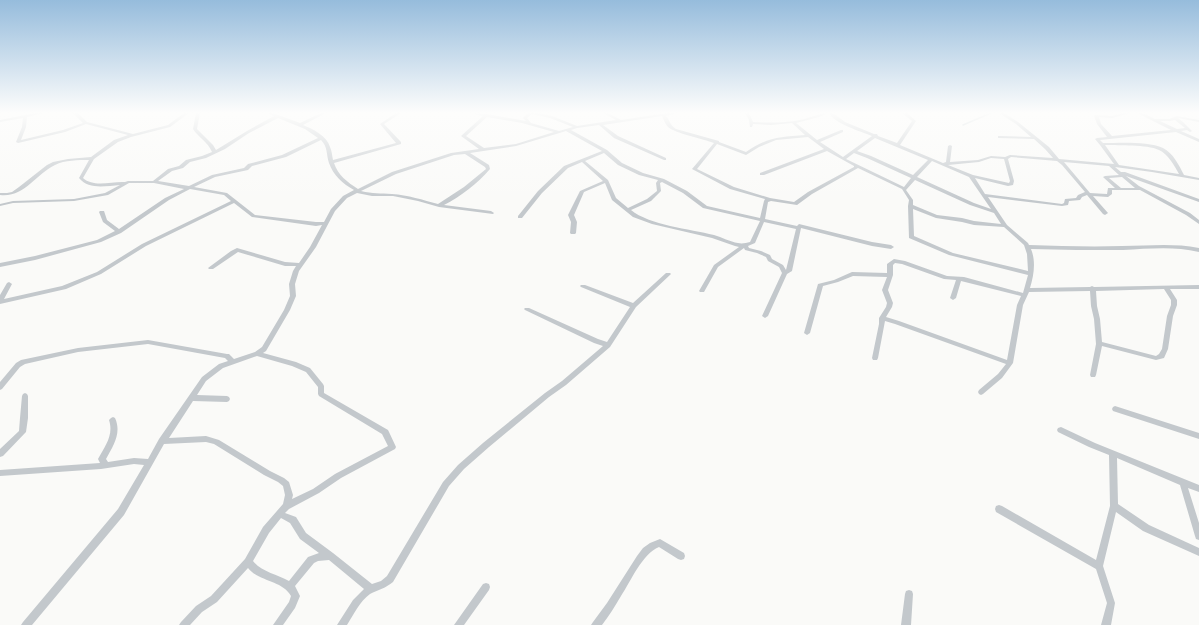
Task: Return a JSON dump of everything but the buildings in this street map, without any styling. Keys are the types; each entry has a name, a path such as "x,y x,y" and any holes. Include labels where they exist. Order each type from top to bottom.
{"street":[{"path":"0,194 8,195 18,191 42,171 56,162 92,158 116,142"},
{"path":"207,142 213,148 214,152"},
{"path":"154,182 170,170 181,167 188,161 204,157 232,142"},
{"path":"0,265 35,258 93,243 119,232 167,199 214,176 247,169 250,165 284,156 312,142"},
{"path":"324,142 328,147 331,162 341,180 356,190 372,195 393,194 439,206 491,213"},
{"path":"331,162 397,144 398,142"},
{"path":"472,142 484,150"},
{"path":"26,625 121,512 162,441 208,374 221,366 257,354 264,349 287,310 293,296 292,284 296,271 334,210 345,197 356,190 410,167 466,152 516,145 525,142"},
{"path":"589,142 605,151 620,164 641,174 662,180 685,192 705,207 762,221 799,228 799,226 891,248"},
{"path":"626,142 664,159"},
{"path":"717,142 746,154 757,146 767,142"},
{"path":"717,142 694,170 732,188 769,199 795,204 810,193 856,168 856,166"},
{"path":"816,142 856,166 905,189 904,190 911,200 910,234 915,239 950,254 1031,274"},
{"path":"843,158 866,142"},
{"path":"894,142 932,159 946,163 971,176 1000,184 1011,184 1010,170 1006,158"},
{"path":"1040,142 1056,159 1064,164 1084,190 1105,213"},
{"path":"1102,144 1122,176 1140,189 1188,214 1199,222"},
{"path":"1102,144 1151,146 1160,149 1175,162 1182,175"},
{"path":"946,163 950,146"},
{"path":"762,174 827,149"},
{"path":"520,217 540,192 566,167 605,151"},
{"path":"439,206 451,200 480,177 488,168 466,152"},
{"path":"853,152 869,157 972,204 996,212"},
{"path":"946,163 979,161 991,157 1006,158 1010,156 1056,159 1111,166 1199,201"},
{"path":"92,158 82,177 83,181 99,185 128,182 154,182 225,194 254,216 316,224 326,223"},
{"path":"905,189 913,178 932,159"},
{"path":"582,160 606,181 614,199 627,210 639,217 654,223 714,237 737,245 752,243 762,221 765,202 769,199"},
{"path":"1118,169 1156,170 1199,179"},
{"path":"971,176 1005,226 1028,247 1030,254 1031,274 1026,292 1020,304 1010,363 1000,376 981,392"},
{"path":"1120,189 1106,177 1122,176"},
{"path":"627,210 653,196 659,190 658,183 662,180"},
{"path":"573,233 574,222 571,215 582,191 606,181"},
{"path":"0,205 13,202 60,201 102,196 128,182"},
{"path":"984,195 1062,205 1066,204 1068,200 1078,199 1080,196 1088,194 1108,196 1110,194 1110,190 1140,189"},
{"path":"10,284 1,298 1,302 64,288 99,273 144,245 235,201"},
{"path":"910,206 936,216 974,223 1005,226"},
{"path":"102,212 105,221 119,232"},
{"path":"765,316 785,273 789,271 799,228"},
{"path":"745,245 748,249 768,256 770,260 781,266 785,273"},
{"path":"702,291 716,266 745,245"},
{"path":"1028,247 1118,248 1184,246 1199,250"},
{"path":"212,268 237,250 290,265 300,265"},
{"path":"875,358 882,318 890,303 885,290 890,275 891,262 899,261 946,278 959,280 964,279 1026,292 1092,288 1166,288 1199,286"},
{"path":"342,625 365,593 371,589 381,587 390,579 446,484 454,474 486,445 564,383 608,344 634,306 668,274"},
{"path":"807,333 820,284 836,281 852,274 890,275"},
{"path":"953,298 959,280"},
{"path":"583,286 634,306"},
{"path":"1092,288 1094,292 1094,306 1097,319 1099,344 1093,376"},
{"path":"1099,344 1154,358 1162,356 1165,349 1170,316 1174,305 1174,300 1166,288"},
{"path":"527,309 596,341 608,344"},
{"path":"882,318 898,322 1010,363"},
{"path":"0,387 22,362 78,350 132,343 152,342 227,356 233,362"},
{"path":"257,354 294,364 308,370 321,386 321,394 385,432 392,447 338,476 316,491 286,506"},
{"path":"0,454 22,432 25,396"},
{"path":"191,398 227,399"},
{"path":"1115,409 1199,436"},
{"path":"106,465 102,459 110,444 115,427 113,420"},
{"path":"1061,430 1113,454 1199,489"},
{"path":"162,441 206,439 216,442 281,480 286,484 290,495 286,506 266,530 248,562 214,599 199,609 184,625"},
{"path":"1106,625 1111,603 1099,566 1114,506 1113,454"},
{"path":"0,473 106,465 134,461 150,462"},
{"path":"1183,483 1199,536"},
{"path":"1114,506 1146,528 1199,552"},
{"path":"999,509 1099,566"},
{"path":"280,514 293,520 303,536 371,589"},
{"path":"596,625 636,565 651,546 660,543 681,556"},
{"path":"290,586 311,560 317,556 330,556"},
{"path":"248,562 252,569 290,586 294,590 296,596 292,605 278,625"},
{"path":"459,625 486,587"},
{"path":"906,625 909,594"}]}
